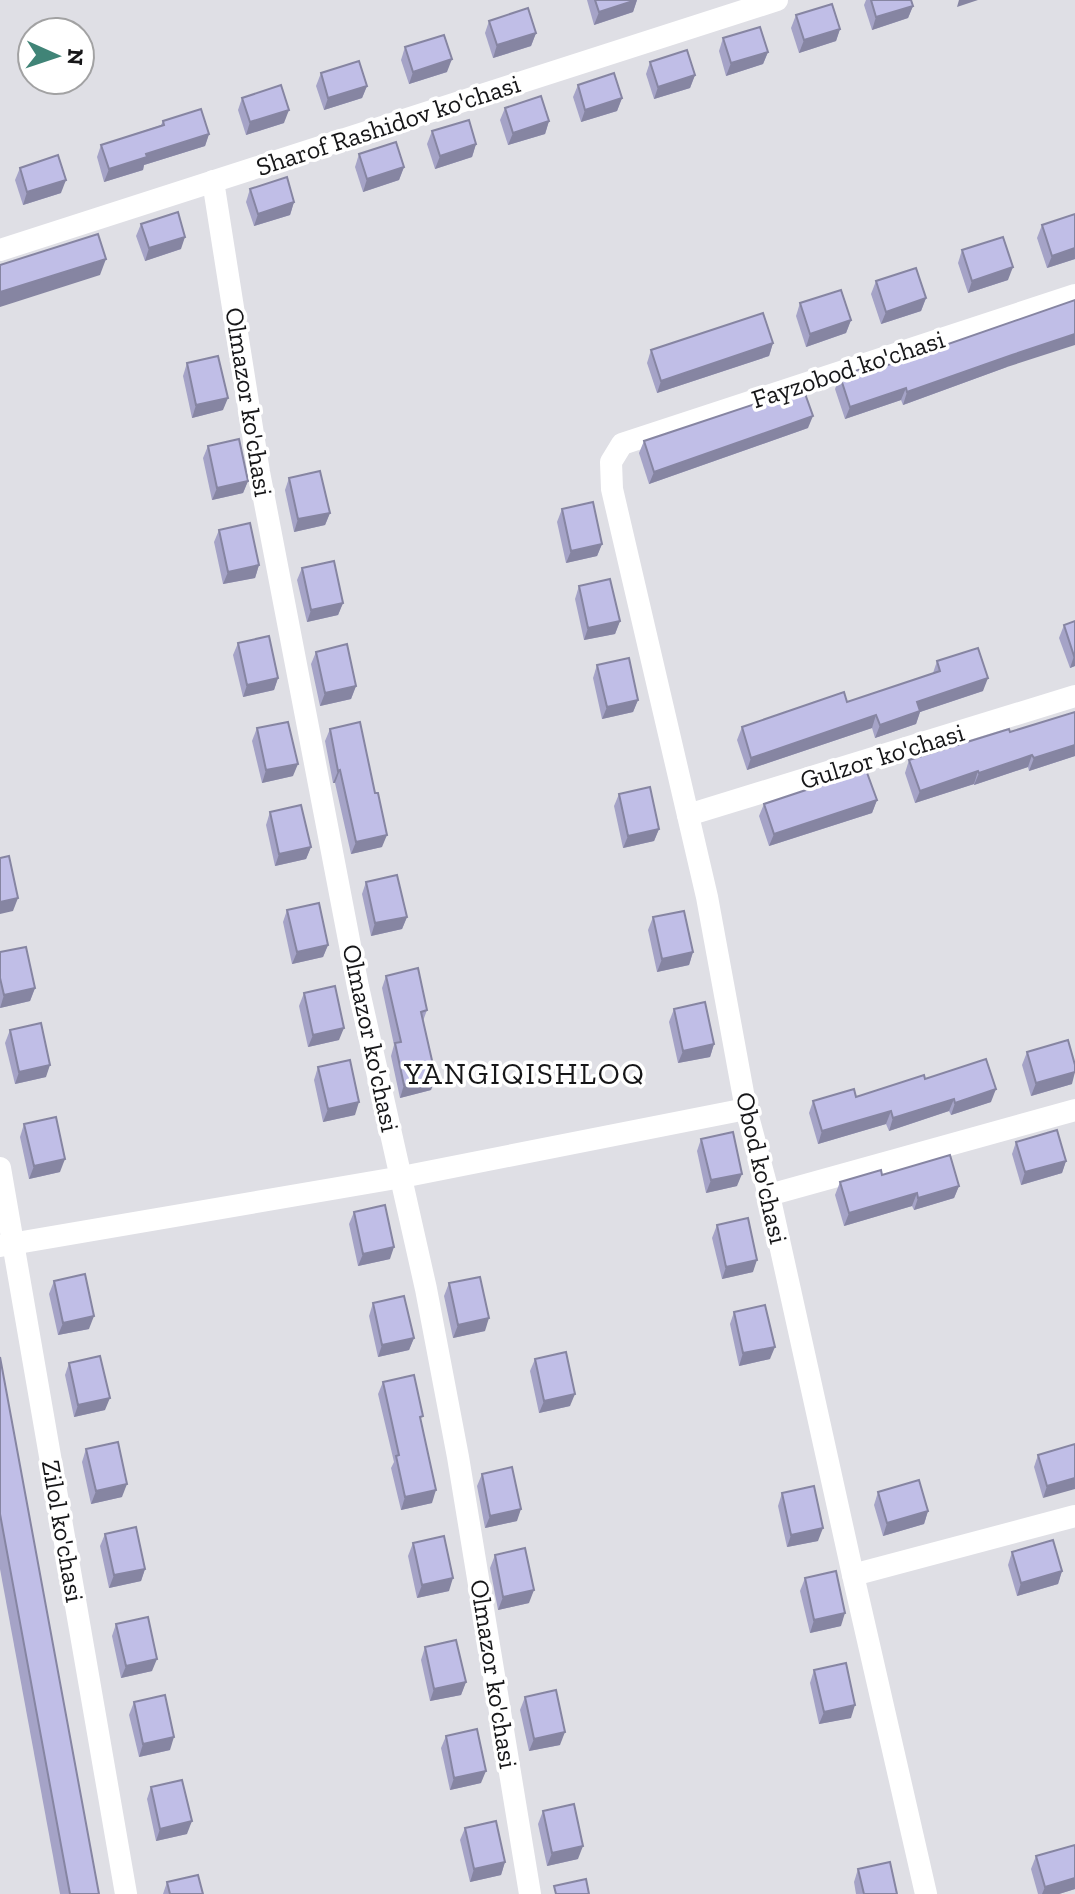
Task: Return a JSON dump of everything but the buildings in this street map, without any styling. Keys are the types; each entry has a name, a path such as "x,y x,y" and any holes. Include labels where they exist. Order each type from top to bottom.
{"street":[{"name":"Sharof Rashidov ko'chasi","path":"0,250 777,0"},
{"name":"Olmazor ko'chasi","path":"213,181 259,472 358,987 426,1289 458,1457 530,1894"},
{"name":"Fayzobod ko'chasi","path":"622,444 1075,295"},
{"name":"Obod ko'chasi","path":"622,444 611,462 612,489 707,897 746,1109 769,1195 926,1894"},
{"name":"Gulzor ko'chasi","path":"688,815 1075,696"},
{"path":"6,1245 402,1177 746,1109"},
{"path":"769,1195 1075,1110"},
{"name":"Zilol ko'chasi","path":"0,1168 6,1245 126,1894"},
{"path":"853,1575 1075,1516"}],"district":[{"name":"YANGIQISHLOQ","path":"525,1074"}]}
